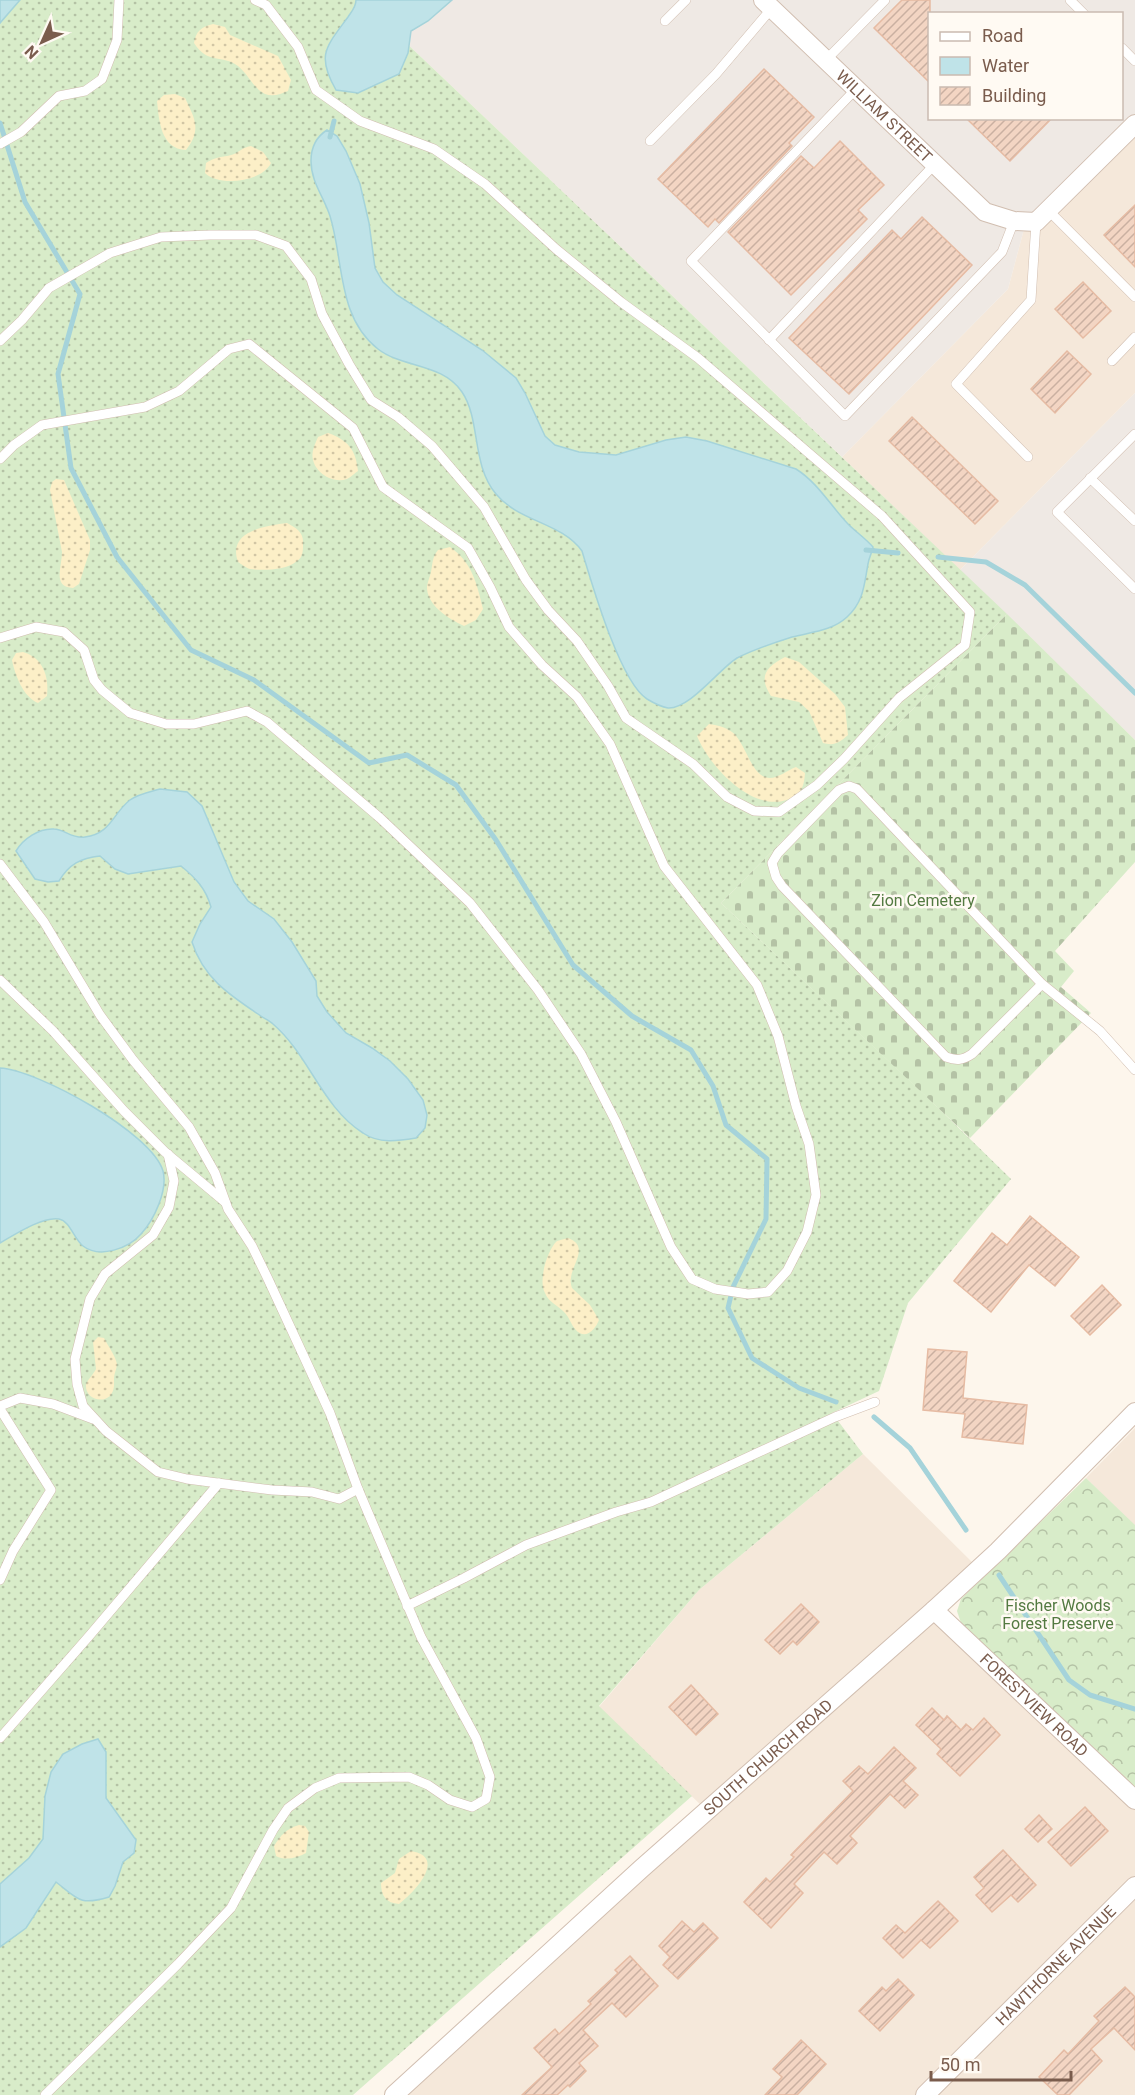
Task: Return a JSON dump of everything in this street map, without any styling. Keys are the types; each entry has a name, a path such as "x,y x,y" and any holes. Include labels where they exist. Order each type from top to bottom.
{"street":[{"name":"WILLIAM STREET","path":"768,4 985,212 1014,221 1042,217"},
{"path":"1042,217 1135,124"},
{"name":"SOUTH CHURCH ROAD","path":"394,2095 641,1869 934,1610 998,1551 1135,1412"},
{"name":"FORESTVIEW ROAD","path":"934,1610 1135,1800"},
{"name":"HAWTHORNE AVENUE","path":"925,2095 1135,1886"}],"lane":[{"path":"0,144 16,135 59,96 85,91 102,79 117,40 119,0"},
{"path":"0,340 22,320 49,288 110,253 161,237 256,235 286,246 311,279 322,314 371,400 398,417 432,446 484,507 526,580 548,610 577,641 608,686 626,718 693,764 727,797 754,811 779,812 817,785 844,759 899,698 965,645 970,612 882,516 698,357 621,302 556,249 485,184 434,149 360,121 316,90 298,47 266,6 255,0"},
{"path":"666,21 686,0"},
{"path":"826,60 885,0"},
{"path":"1070,0 1082,12"},
{"path":"650,141 716,74 768,4"},
{"path":"1123,49 1135,61"},
{"path":"856,88 691,261 845,416 1002,252 1014,221"},
{"path":"769,340 935,164"},
{"path":"1042,217 1135,297"},
{"path":"1028,457 956,384 1031,300 1042,217"},
{"path":"1112,361 1135,337"},
{"path":"0,459 14,445 42,425 145,407 179,391 229,349 249,344 353,428 383,487 468,548 490,586 509,627 542,665 577,697 610,744 664,866 757,985 778,1036 796,1106 809,1144 816,1195 807,1232 787,1271 768,1292 745,1293 720,1290 692,1279 671,1247 616,1122 581,1054 538,990 470,903 380,818 267,722 247,711 194,724 166,724 130,713 102,690 94,680 84,650 64,632 36,627 0,638"},
{"path":"1135,434 1057,512 1135,589"},
{"path":"1090,478 1135,521"},
{"path":"1042,984 972,1054 964,1060 946,1058 782,886 776,878 772,863 778,853 839,790 849,786 857,789 1042,984 1100,1031 1135,1070"},
{"path":"0,864 44,922 100,1015 133,1060 189,1127 215,1173 226,1204 252,1246 297,1340 330,1413 358,1489 407,1606 421,1637 476,1738 490,1777 486,1799 472,1807 450,1800 428,1785 410,1777 339,1778 315,1788 288,1808 273,1830 231,1908 178,1964 45,2095"},
{"path":"0,980 52,1031 124,1111 168,1154 226,1204"},
{"path":"168,1154 174,1181 169,1207 153,1235 105,1274 90,1299 75,1359 77,1384 83,1407 135,1455 158,1472 272,1490 312,1492 339,1499 358,1489"},
{"path":"0,1580 13,1551 51,1490 0,1408 20,1398 53,1404 96,1420"},
{"path":"407,1606 526,1545 616,1512 651,1502 835,1417 875,1402"},
{"path":"0,1738 219,1483"}],"shaded area":[{"path":"361,0 1135,0 1135,116 1024,229 1008,289 842,457"},
{"path":"1135,116 1135,393 960,570 842,457 1008,289 1024,229"},
{"path":"1135,393 1135,740 960,570"},
{"path":"1135,1428 1135,1526 1086,1478"},
{"path":"863,1454 975,1565 704,1808 599,1707 699,1590"},
{"path":"934,1619 1135,1792 1135,2095 402,2095"}],"green space":[{"path":"0,0 361,0 1007,614 721,903 1011,1179 908,1303 879,1391 832,1413 863,1454 699,1590 599,1706 692,1796 353,2095 0,2095"},
{"name":"Zion Cemetery","path":"1007,614 1135,740 1135,862 1055,951 1074,971 1061,987 1091,1013 970,1138 721,903"},
{"name":"Fischer Woods Forest Preserve","path":"1086,1478 1135,1525 1135,1792 961,1623 957,1611 961,1599"}],"sand":[{"path":"213,24 225,27 230,35 278,56 291,80 288,91 274,95 265,94 232,62 210,57 199,50 194,43 196,35 202,28"},
{"path":"175,94 185,98 195,124 194,136 186,150 171,145 160,125 157,101 164,95"},
{"path":"251,146 263,152 271,163 259,175 230,181 220,180 205,173 206,163"},
{"path":"328,433 341,439 353,452 358,471 347,479 331,479 321,473 315,465 313,454 318,437"},
{"path":"56,479 64,480 90,540 90,550 79,584 73,588 66,587 60,580 62,552 50,490 52,482"},
{"path":"287,523 302,536 302,554 297,561 281,568 261,570 248,568 238,562 236,552 238,543 243,537 259,528"},
{"path":"450,547 469,567 476,582 483,609 476,620 464,626 439,610 428,593 427,586 435,555 438,550"},
{"path":"23,652 40,663 46,675 47,696 38,703 24,691 13,666 12,660 16,653"},
{"path":"785,657 799,662 835,694 845,707 848,735 842,740 833,744 823,743 809,711 799,702 771,696 765,683 766,673 773,664"},
{"path":"709,724 721,726 732,732 741,743 753,766 763,776 773,778 796,767 805,773 800,792 789,799 775,802 761,800 747,794 722,773 703,748 697,736"},
{"path":"568,1238 574,1241 579,1250 572,1273 572,1288 590,1305 599,1320 595,1327 586,1334 575,1329 565,1313 549,1299 543,1288 543,1274 553,1245 557,1241"},
{"path":"98,1337 104,1338 117,1364 113,1392 102,1399 94,1398 86,1390 86,1385 96,1369 93,1342"},
{"path":"299,1825 305,1826 309,1832 306,1853 291,1858 276,1856 274,1846 279,1839 287,1831"},
{"path":"411,1851 422,1855 427,1860 424,1876 399,1904 391,1902 383,1895 381,1883 395,1873 399,1859"}],"water":[{"path":"0,0 20,0 0,23"},
{"path":"356,0 452,0 428,21 411,31 408,53 399,74 358,93 336,90 326,68 325,59 329,44 354,9"},
{"path":"327,130 337,136 360,184 369,223 375,268 383,282 397,295 482,350 516,378 545,436 555,445 579,452 616,455 666,440 686,437 707,441 796,469 811,481 848,524 873,547 862,592 853,611 841,622 828,628 792,637 737,658 695,696 677,707 668,708 647,699 637,689 617,653 582,551 563,534 516,511 505,503 488,482 479,456 472,416 462,392 444,376 399,360 378,349 355,321 348,305 330,216 315,183 312,169 313,147 317,139"},
{"path":"160,789 187,792 202,806 234,882 248,901 274,919 292,942 316,981 317,996 327,1012 346,1033 390,1061 408,1079 423,1100 427,1115 425,1128 416,1138 396,1141 376,1139 363,1133 349,1122 326,1095 286,1037 271,1023 227,992 210,975 192,942 211,907 200,884 181,866 128,874 115,869 100,856 76,863 59,881 48,882 35,879 16,851 32,835 43,830 58,829 80,837 101,832 130,800"},
{"path":"0,1068 17,1071 40,1080 92,1106 117,1122 154,1156 163,1171 164,1187 151,1221 136,1239 114,1250 98,1252 83,1246 63,1220 52,1219 29,1227 0,1243"},
{"path":"98,1739 106,1752 106,1798 136,1840 134,1853 123,1862 109,1897 85,1901 75,1897 56,1882 26,1928 0,1947 0,1884 29,1858 43,1839 45,1796 51,1772 63,1754"}],"building":[{"path":"902,0 930,0 928,81 874,28"},
{"path":"764,69 814,117 789,143 792,146 719,223 715,219 708,227 658,179"},
{"path":"968,120 1050,120 1010,161"},
{"path":"840,141 884,185 858,210 867,219 791,295 728,232 801,156 814,168"},
{"path":"1135,205 1135,267 1104,235"},
{"path":"922,217 972,265 849,394 789,338 892,230 901,239"},
{"path":"1083,282 1111,311 1083,338 1055,309"},
{"path":"1067,351 1091,374 1055,413 1031,389"},
{"path":"912,417 998,501 975,524 889,441"},
{"path":"1030,1216 1079,1257 1055,1286 1029,1265 991,1312 954,1281 992,1233 1007,1245"},
{"path":"1102,1285 1121,1305 1090,1335 1071,1316"},
{"path":"928,1349 967,1352 963,1398 1027,1405 1023,1444 962,1437 965,1414 923,1410"},
{"path":"801,1604 819,1622 797,1645 793,1641 780,1654 765,1640"},
{"path":"691,1685 718,1714 696,1735 669,1707"},
{"path":"932,1708 944,1720 947,1716 961,1730 966,1724 973,1730 984,1718 1000,1735 960,1776 937,1754 941,1749 916,1725"},
{"path":"894,1747 916,1768 903,1781 918,1795 905,1808 890,1794 850,1836 857,1843 837,1864 824,1852 794,1884 803,1893 771,1928 744,1902 766,1878 770,1882 794,1857 791,1855 853,1791 843,1781 859,1766 868,1774"},
{"path":"1085,1807 1108,1831 1071,1866 1048,1842"},
{"path":"1039,1815 1052,1829 1038,1842 1025,1829"},
{"path":"1003,1850 1036,1885 1018,1902 1011,1895 992,1912 976,1895 984,1888 974,1877"},
{"path":"938,1901 958,1921 930,1948 921,1940 903,1958 883,1938 896,1925 905,1933"},
{"path":"682,1921 694,1932 703,1923 718,1938 678,1979 663,1965 670,1957 659,1946"},
{"path":"630,1956 658,1986 626,2017 612,2003 583,2030 598,2046 579,2063 586,2071 570,2087 568,2085 557,2095 522,2095 552,2067 534,2048 555,2029 559,2034 591,2004 588,2001 618,1973 615,1970"},
{"path":"898,1979 914,1995 880,2031 859,2011 882,1987 886,1991"},
{"path":"1125,1987 1135,1997 1135,2050 1114,2028 1091,2049 1102,2061 1069,2095 1058,2095 1039,2077 1064,2050 1068,2054 1099,2021 1094,2016"},
{"path":"801,2040 826,2064 797,2095 765,2095 782,2077 773,2069"}],"waterway":[{"path":"330,137 334,121"},
{"path":"0,123 25,202 80,294 58,374 71,468 117,557 191,650 254,680 369,763 407,755 456,785 496,840 573,965 632,1016 691,1050 713,1086 726,1125 767,1159 766,1219 733,1287 728,1308 752,1358 799,1388 836,1402"},
{"path":"866,550 898,553"},
{"path":"938,557 986,562 1025,585 1135,693"},
{"path":"874,1417 910,1448 966,1530"},
{"path":"999,1575 1069,1680 1090,1695 1135,1709"}]}
